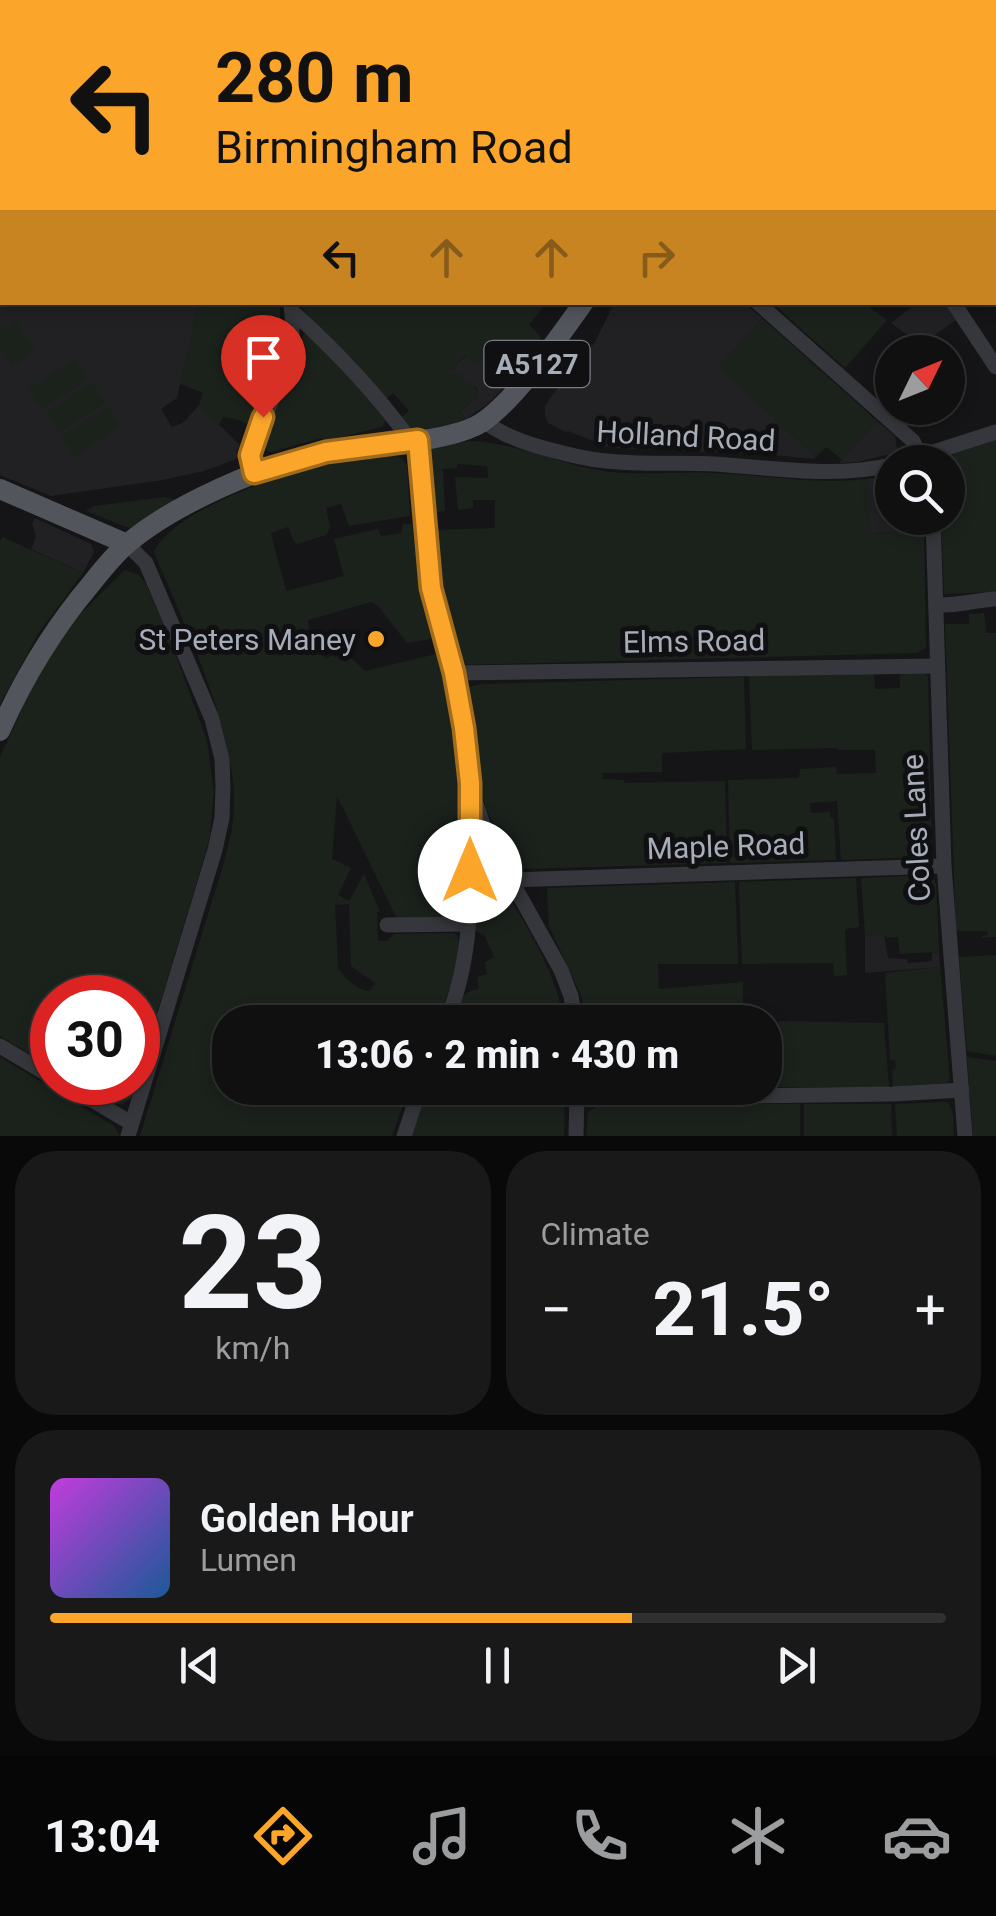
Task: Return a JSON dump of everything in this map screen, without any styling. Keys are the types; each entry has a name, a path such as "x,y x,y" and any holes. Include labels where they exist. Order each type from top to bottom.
{"main road":[{"name":"A5127","path":"0,731 52,634 127,544 172,514 254,473 307,456 463,432 484,421 520,384 574,306"},
{"path":"0,489 127,544"}],"street":[{"path":"761,305 916,445"},
{"path":"955,305 996,367"},
{"path":"292,307 414,440 431,588 454,673 470,783 468,983 456,1005"},
{"path":"254,473 250,449 289,357 292,307"},
{"name":"Holland Road","path":"484,421 496,431 536,446 609,462 702,463 830,472 875,468"},
{"path":"960,445 996,432"},
{"name":"Coles Lane","path":"934,535 944,866 965,1136"},
{"path":"95,1105 130,1129 215,850 224,787 222,758 212,719 146,564 127,544"},
{"path":"936,605 975,600 994,604"},
{"name":"Elms Road","path":"454,673 936,666"},
{"path":"470,783 488,839 561,970 572,1005"},
{"path":"471,844 488,839"},
{"name":"Maple Road","path":"510,880 944,866"},
{"path":"386,925 468,924"},
{"path":"0,1046 30,1064"},
{"path":"782,1094 962,1090"},
{"path":"404,1136 414,1105"},
{"path":"576,1136 577,1105"}],"shaded area":[{"path":"0,305 199,305 177,398 161,409 172,427 184,422 199,405 240,445 236,452 239,458 163,480 51,496 0,475"},
{"path":"199,305 280,305 280,355 251,425 223,417 219,425 199,405 203,393 180,384"},
{"path":"300,305 545,305 529,325 541,337 519,371 500,351 484,366 480,362 476,365 466,356 457,363 456,370 449,372 461,374 463,382 473,385 478,392 460,411 466,419 439,427 411,429 401,418 409,411 393,393 385,400"},
{"path":"613,305 746,305 762,318 719,367 816,457 611,448 548,423 545,406 595,342"},
{"path":"774,305 866,305 887,320 845,368"},
{"path":"914,305 946,305 957,319 935,335 907,335 891,323"},
{"path":"762,318 875,423 842,460 826,447 816,457 718,367"},
{"path":"15,321 35,351 12,366 0,347 0,330"},
{"path":"304,333 315,338 387,419 382,427 267,451 262,440"},
{"path":"500,351 519,371 489,403 466,419 460,411 478,392 449,370 467,356 480,361"},
{"path":"75,358 88,379 42,409 28,389"},
{"path":"92,382 106,402 59,433 46,413"},
{"path":"108,406 121,426 75,457 61,436"},
{"path":"875,423 895,436 896,445 875,445 875,458 839,463"},
{"path":"996,440 996,592 944,594 942,535 965,535 965,450"},
{"path":"469,441 502,445 611,472 713,473 827,481 867,479 870,533 924,535 926,648 917,653 461,665 445,613 433,530 495,528 495,500 473,500 473,508 458,510 455,477 488,478 487,466 457,464 457,468 443,469 445,511 431,513 427,449"},
{"path":"393,454 402,459 407,465 410,516 349,526 341,504 326,508 330,527 326,535 297,544 288,527 271,533 286,591 344,576 334,539 378,529 381,536 401,533 403,524 412,524 431,639 407,643 371,602 308,620 310,641 326,659 347,654 365,671 436,654 453,718 462,866 459,918 398,921 337,796 332,859 351,868 338,895 349,901 364,874 380,912 378,941 387,941 394,934 453,933 458,936 459,947 456,969 443,1005 212,1005 212,1105 403,1105 392,1136 140,1136 150,1105 160,1105 160,1071 225,859 233,820 229,755 220,720 154,552 165,537 206,508 261,484 339,461","holes":["349,904 351,966 375,983 370,991 361,988 338,968 335,905"]},
{"path":"875,478 875,533 869,533 867,479"},
{"path":"165,497 176,500 158,516 129,528 86,511 94,506"},
{"path":"35,518 91,544 94,552 83,573 31,549 36,537 32,524"},
{"path":"2,537 83,573 38,634 0,704 0,542"},
{"path":"125,570 139,575 146,584 207,741 214,791 210,835 160,1003 160,975 30,975 30,1054 0,1036 0,757 32,688 65,631"},
{"path":"984,613 986,633 996,633 996,937 982,938 988,935 987,931 956,931 945,624 969,624 969,614"},
{"path":"900,672 925,672 928,677 932,855 841,860 837,801 810,803 811,813 830,812 834,819 836,860 730,863 728,780 799,778 800,769 836,767 837,774 876,773 875,750 752,750 749,676 874,673 875,689 900,688"},
{"path":"744,677 746,749 662,753 662,772 603,773 602,779 625,783 725,781 727,863 521,869 513,864 480,789 469,687"},
{"path":"483,852 531,934 560,1005 458,1005 464,996 479,989 477,977 487,974 485,962 494,957 484,935 474,930 478,854"},
{"path":"931,875 936,884 939,952 900,954 898,937 865,936 861,878"},
{"path":"856,878 859,927 845,929 847,975 834,976 833,963 742,964 739,882"},
{"path":"735,882 738,964 658,964 659,989 743,982 743,1005 583,1005 549,926 547,888"},
{"path":"884,934 888,958 907,959 908,963 932,961 932,953 939,952 940,967 865,973 865,936"},
{"path":"996,955 996,1056 967,1051 959,957"},
{"path":"940,967 950,1079 947,1083 893,1087 892,1071 896,1067 895,1060 890,1060 885,973"},
{"path":"782,1021 884,1023 889,1087 782,1087"},
{"path":"0,1057 30,1075 30,1105 79,1105 114,1126 120,1136 0,1136"},
{"path":"967,1057 996,1061 996,1136 973,1136"},
{"path":"946,1102 953,1113 954,1136 897,1136 895,1104"},
{"path":"800,1104 800,1136 586,1136 588,1112 599,1105"},
{"path":"804,1104 891,1104 892,1136 804,1136"},
{"path":"418,1105 565,1105 564,1136 408,1136"}],"place":[{"name":"St Peters Maney","path":"376,639"}],"route":[{"path":"263,417 250,449 254,473 326,452 418,440 431,588 464,728 470,783 470,871"}]}
